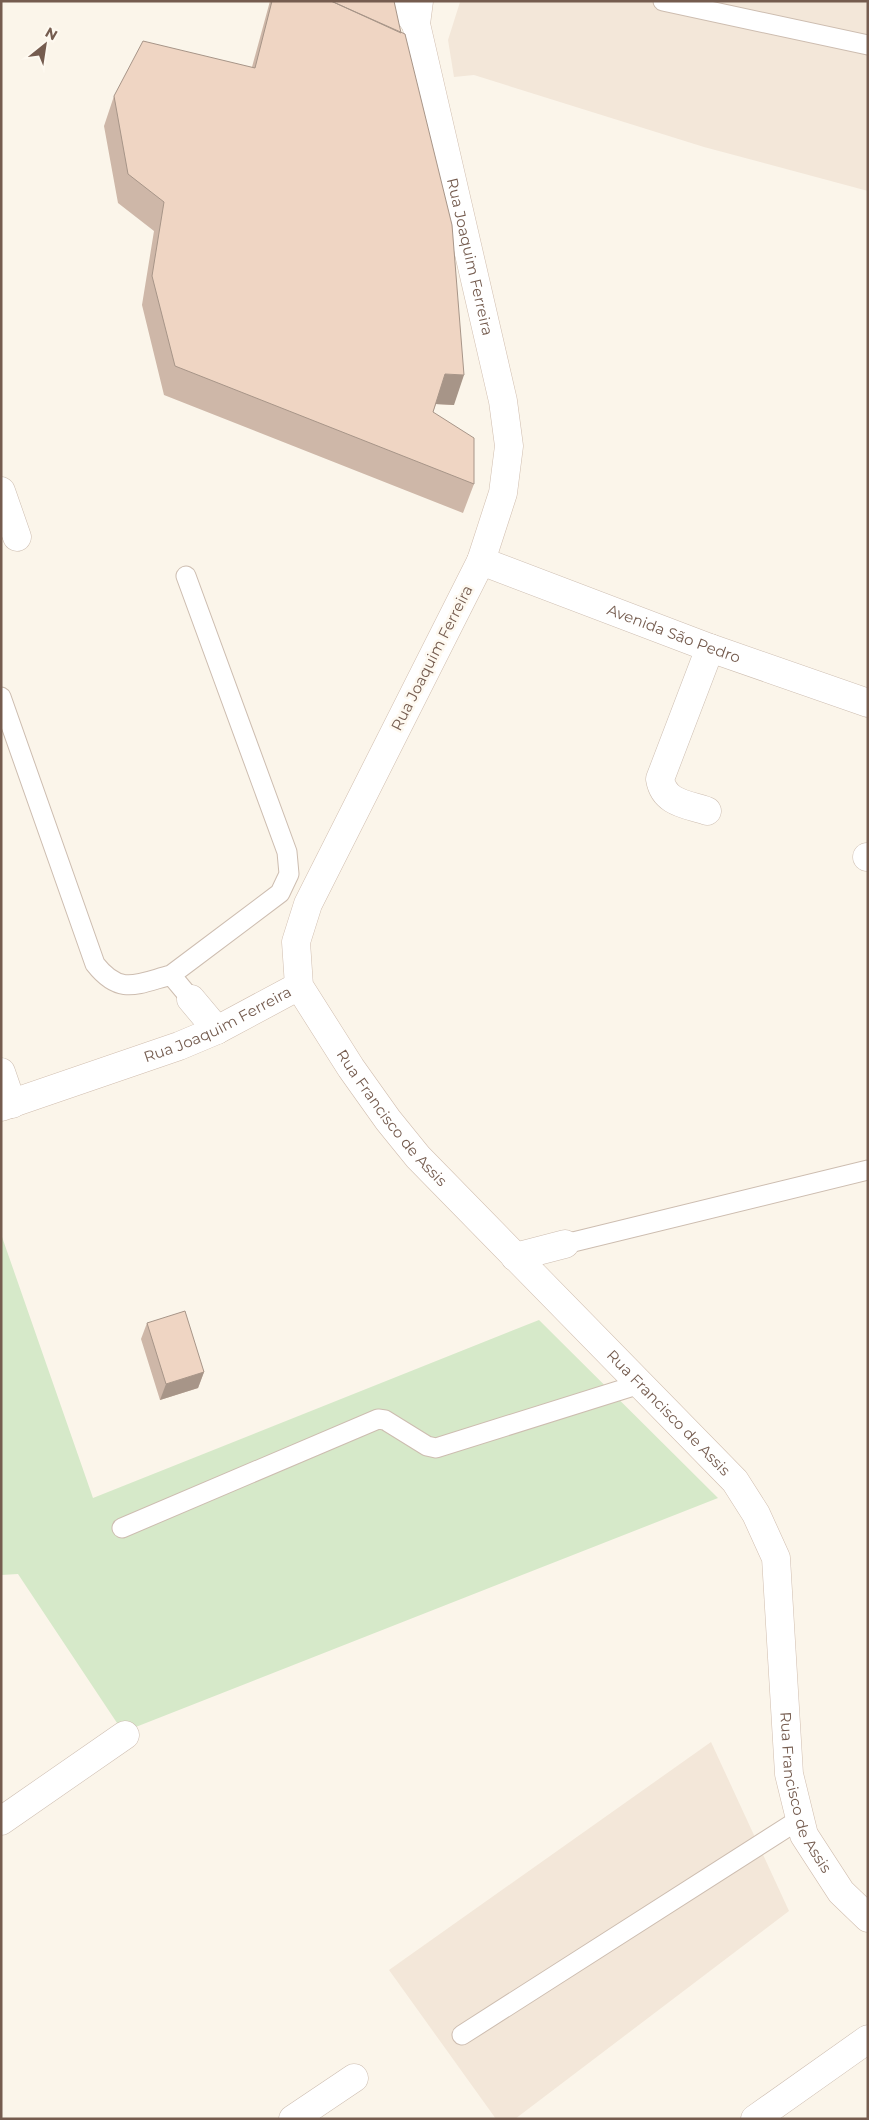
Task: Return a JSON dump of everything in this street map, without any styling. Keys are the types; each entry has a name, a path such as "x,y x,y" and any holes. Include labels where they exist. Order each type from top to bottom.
{"street":[{"path":"400,1 418,13"},
{"name":"Rua Joaquim Ferreira","path":"6,1106 179,1046 217,1030 299,986 296,942 308,904 481,560 503,493 509,446 503,401 418,13"},
{"path":"1,491 17,538"},
{"name":"Avenida São Pedro","path":"481,560 710,648 868,703"},
{"path":"707,811 668,797 662,788 660,779 710,648"},
{"name":"Rua Francisco de Assis","path":"299,986 350,1068 418,1157 735,1481 756,1514 776,1558 789,1774 804,1835 841,1892 868,1918"},
{"path":"191,999 217,1030"},
{"path":"1,1072 6,1106"},
{"path":"515,1257 565,1244"},
{"path":"1,1822 125,1735"},
{"path":"755,2119 868,2039"},
{"path":"293,2119 354,2078"}],"lane":[{"path":"663,1 868,45"},
{"path":"1,697 95,964 106,977 130,986 171,976 280,893 289,874 287,852 186,576"},
{"path":"171,976 191,999"},
{"path":"565,1244 868,1170"},
{"path":"122,1528 378,1419 385,1420 427,1446 436,1448 640,1384"},
{"path":"462,2035 800,1820"}],"shaded area":[{"path":"868,1 868,191 704,147 474,75 454,77 448,40 460,2"},
{"path":"711,1742 789,1911 515,2119 496,2119 389,1970"}],"green space":[{"path":"1,1234 93,1498 539,1320 718,1498 123,1732 18,1574 1,1575"}],"building":[{"path":"272,1 331,1 405,34 452,225 464,375 445,374 433,412 474,438 474,484 175,366 152,276 164,202 128,174 114,96 143,41 255,68"},
{"path":"331,1 394,1 401,33"},
{"path":"185,1311 204,1372 166,1384 147,1323"}]}
